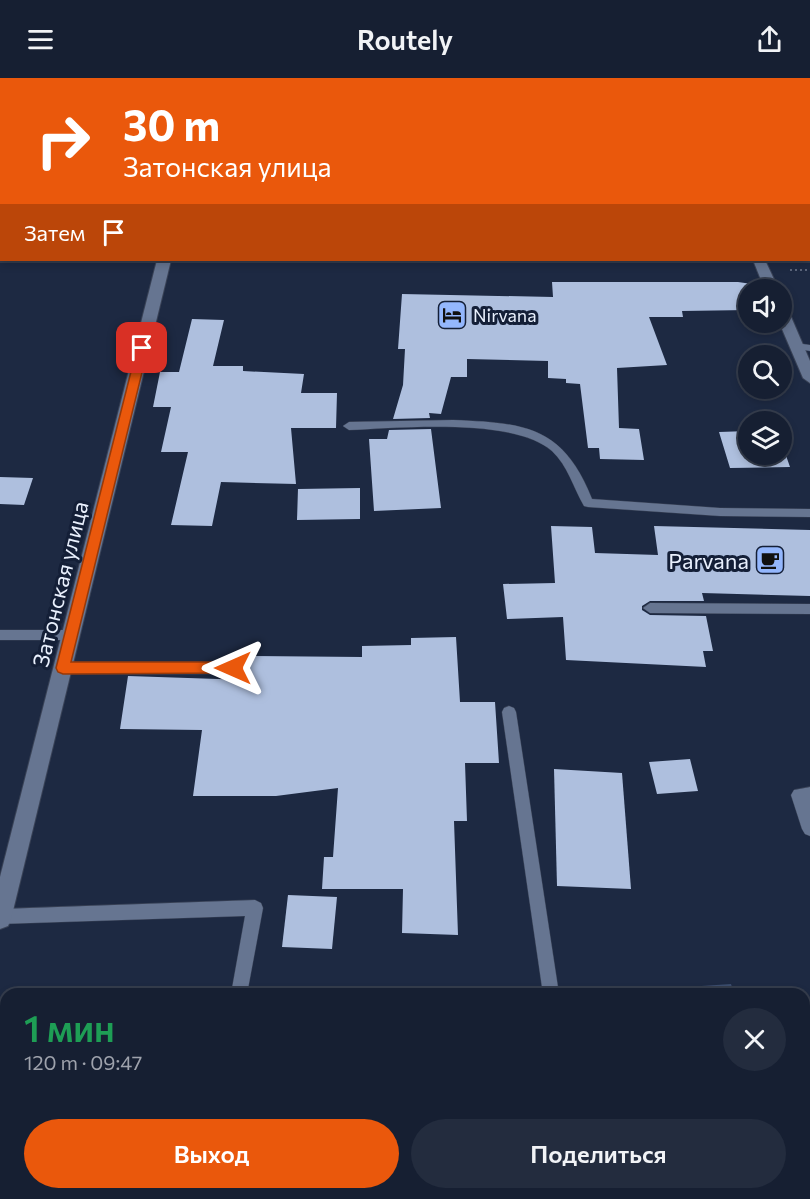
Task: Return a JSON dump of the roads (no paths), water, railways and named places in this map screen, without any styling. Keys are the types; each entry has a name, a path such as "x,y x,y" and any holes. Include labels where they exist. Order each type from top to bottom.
{"street":[{"name":"Затонская улица","path":"0,918 164,261"},
{"path":"759,261 767,279"},
{"path":"792,329 803,347 810,378"}],"lane":[{"path":"349,426 481,425 525,430 549,442 577,473 588,503 720,512 810,513"},
{"path":"650,608 810,609"},
{"path":"0,635 70,635"},
{"path":"63,668 233,668"},
{"path":"509,712 550,988"},
{"path":"810,794 798,795 810,829"},
{"path":"0,918 255,908 240,988"}],"place":[{"name":"Nirvana","path":"452,315"},
{"name":"Parvana","path":"770,560"}]}
